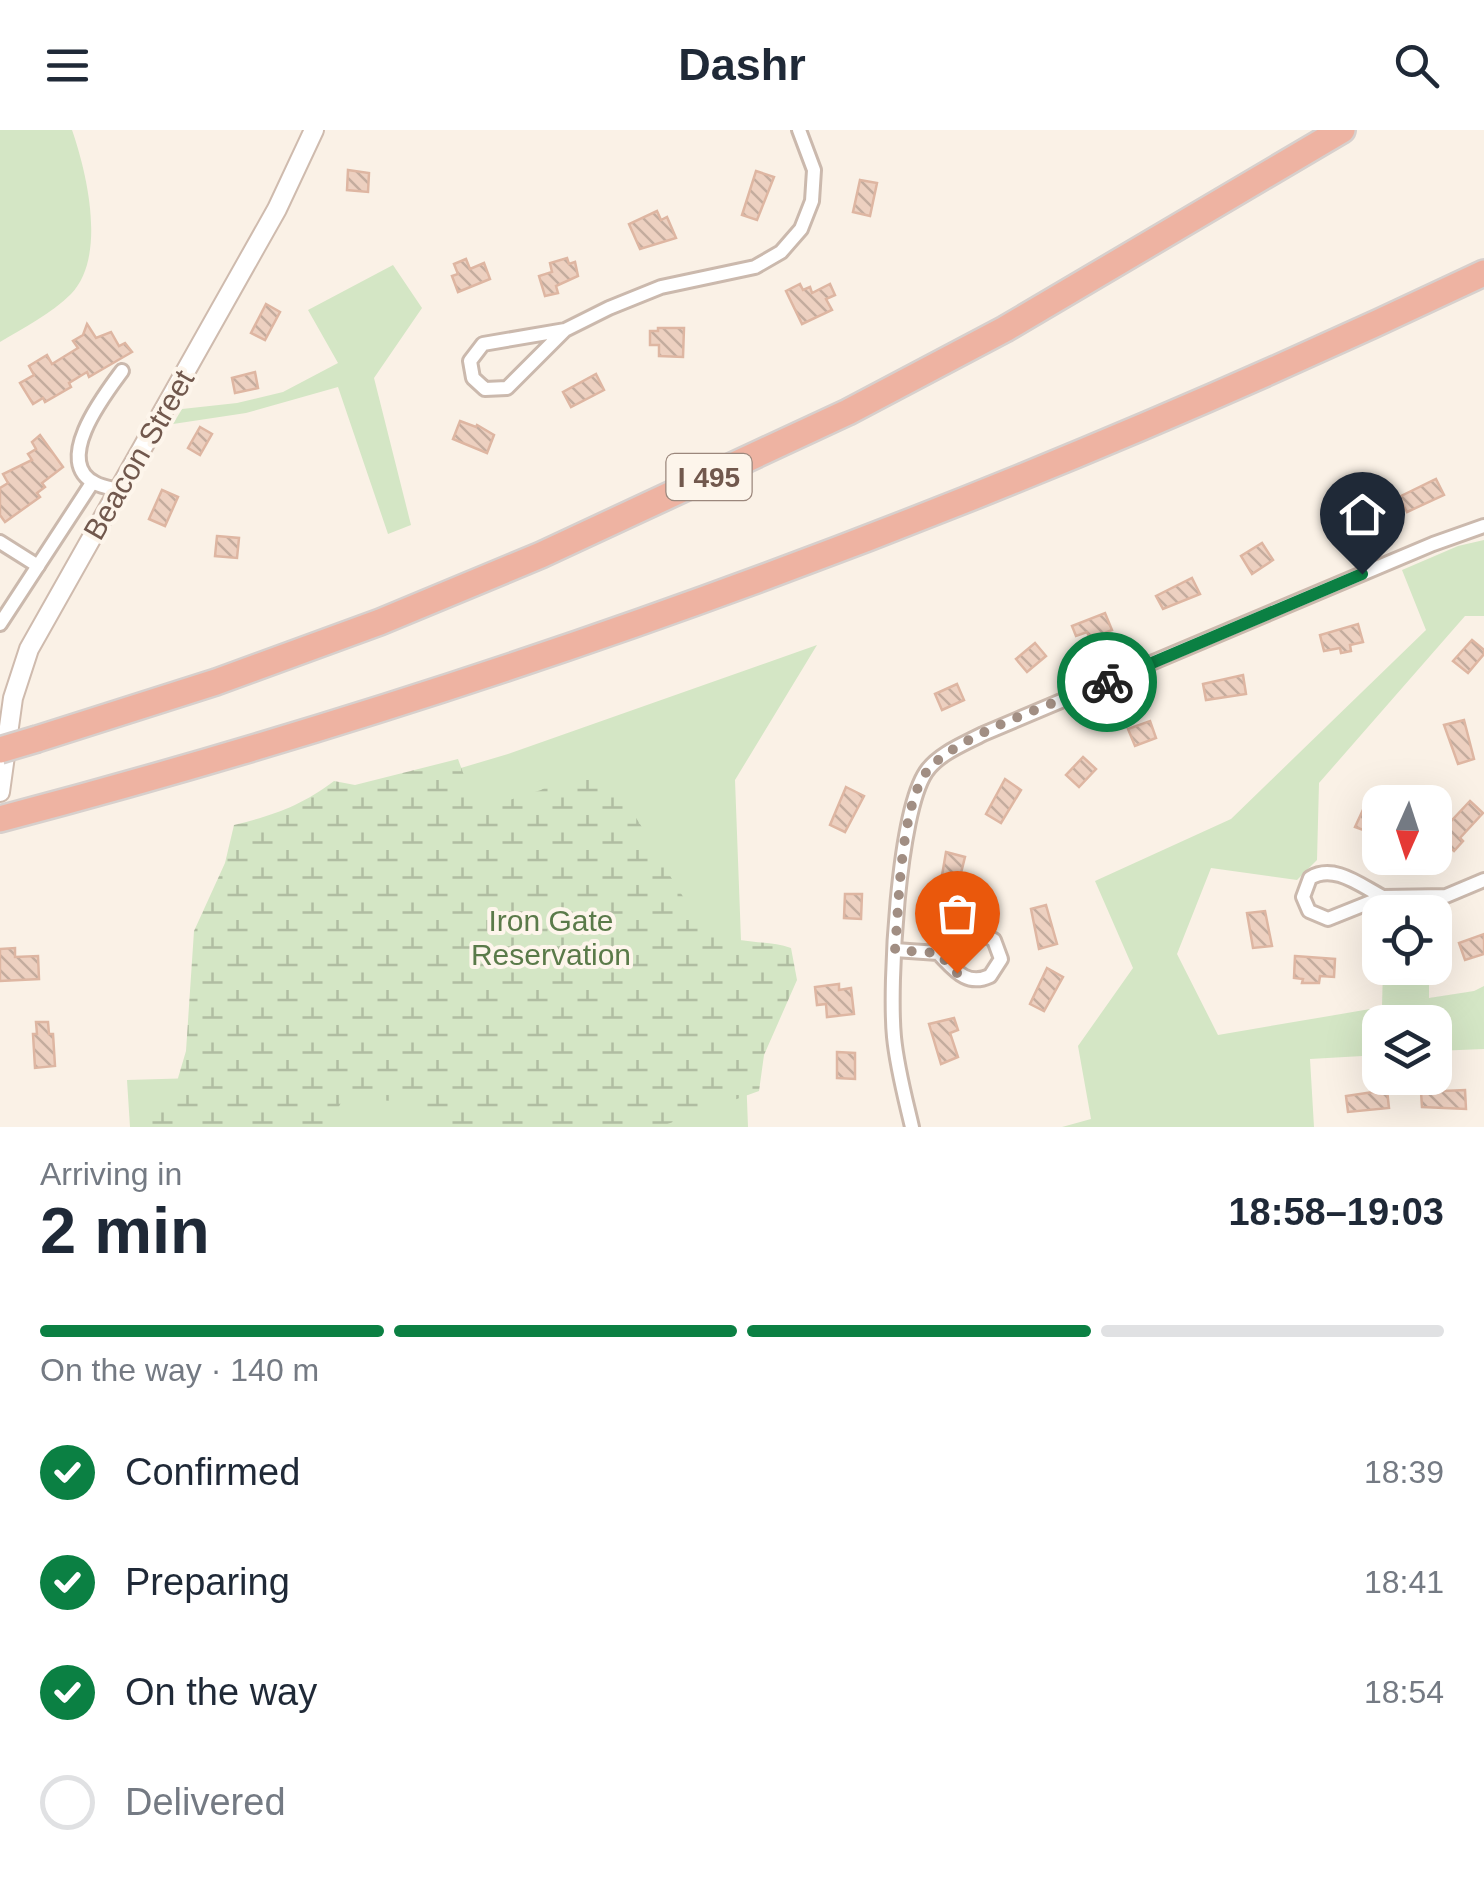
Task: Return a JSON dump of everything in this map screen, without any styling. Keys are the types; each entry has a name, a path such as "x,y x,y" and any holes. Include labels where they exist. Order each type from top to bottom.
{"highway":[{"name":"I 495","path":"0,750 216,682 380,622 541,555 848,412 1005,329 1342,130"},
{"path":"0,819 410,700 684,606 954,503 1215,396 1484,273"}],"main road":[{"name":"Beacon Street","path":"0,792 14,698 30,649 277,209 314,130"}],"street":[{"path":"565,330 507,388 490,391 472,378 472,356 482,344 565,330 640,294 741,271 782,252 801,228 814,186 811,156 799,130"},
{"path":"119,490 92,482 80,469 77,455 98,402 122,371"},
{"path":"0,624 92,482"},
{"path":"912,1127 898,1072 894,1033 895,950 908,821 926,772 944,756 983,734 1484,526"},
{"path":"0,542 38,566"},
{"path":"1324,871 1335,872 1384,897 1328,919 1309,911 1303,897 1310,878 1324,871"},
{"path":"1450,895 1484,880"},
{"path":"895,950 938,953 961,936 976,932 994,940 1000,959 994,973 976,981 961,976 938,953"}],"green space":[{"path":"0,130 72,130 88,191 91,237 82,278 71,294 0,342"},
{"path":"393,265 422,308 374,378 411,525 388,534 338,387 246,413 173,424 182,409 237,403 283,392 338,363 308,310"},
{"path":"1484,540 1484,616 1465,616 1319,783 1317,860 1297,880 1211,868 1177,954 1218,1035 1362,1010 1362,1056 1310,1059 1314,1127 1062,1127 1091,1119 1078,1046 1133,968 1095,881 1231,819 1426,630 1402,570 1458,546"},
{"name":"Iron Gate Reservation","path":"817,645 735,780 748,1127 130,1127 127,1080 265,1076 252,830 508,754"},
{"name":"Iron Gate Reservation","path":"458,759 466,781 467,806 503,802 541,790 566,775 599,772 634,815 682,895 704,923 734,939 791,948 797,980 764,1055 759,1091 659,1127 450,1127 395,1101 343,1099 328,1127 136,1127 147,1112 173,1095 186,1051 194,931 225,863 234,825 287,809 334,781 355,785"},
{"path":"1383,985 1429,985 1429,998 1484,986 1484,1049 1452,1050 1452,1005 1382,1005"}],"building":[{"path":"348,170 369,173 368,192 347,190"},
{"path":"756,171 774,177 757,220 742,215"},
{"path":"860,180 877,183 870,216 853,212"},
{"path":"657,211 661,220 667,217 676,238 640,249 629,224"},
{"path":"567,258 569,264 575,262 578,276 556,286 558,293 545,296 539,276 552,272 550,263"},
{"path":"466,259 470,269 484,263 490,279 458,292 452,276 458,274 454,264"},
{"path":"800,284 803,290 810,287 812,293 830,284 835,295 826,299 832,310 802,324 786,291"},
{"path":"266,304 280,312 265,340 251,333"},
{"path":"87,324 96,338 111,332 119,346 125,343 132,352 89,377 87,372 45,402 43,398 33,404 20,383 34,375 29,366 47,355 52,364 78,348 73,341 83,335"},
{"path":"684,328 683,357 659,356 659,345 650,345 650,331"},
{"path":"255,372 258,388 235,393 232,378"},
{"path":"596,374 604,390 571,407 563,392"},
{"path":"460,421 494,435 487,453 453,439"},
{"path":"200,427 212,434 200,455 188,448"},
{"path":"40,435 63,467 42,483 45,487 37,493 40,497 5,522 0,515 0,488 8,483 3,474 32,460 28,454 36,449 32,442"},
{"path":"1436,479 1444,495 1407,512 1399,497"},
{"path":"162,490 178,497 165,526 149,519"},
{"path":"1352,507 1361,522 1341,535 1332,519"},
{"path":"217,536 239,538 237,558 215,556"},
{"path":"1262,543 1273,560 1252,574 1241,556"},
{"path":"1192,578 1200,594 1163,609 1156,596"},
{"path":"1105,613 1112,630 1090,639 1087,632 1076,636 1072,626"},
{"path":"1358,624 1363,642 1350,645 1351,651 1324,651 1320,635"},
{"path":"1472,640 1484,654 1468,673 1453,661"},
{"path":"1035,643 1046,656 1027,672 1016,659"},
{"path":"1243,675 1246,694 1206,700 1203,684"},
{"path":"957,684 964,700 942,710 935,694"},
{"path":"1464,720 1474,759 1458,764 1444,725"},
{"path":"1150,721 1156,738 1135,746 1128,729"},
{"path":"1083,757 1096,769 1079,787 1066,775"},
{"path":"1005,779 1021,790 1001,823 986,814"},
{"path":"846,787 864,796 845,832 830,825"},
{"path":"1470,801 1483,813 1460,838 1463,841 1454,851 1452,820"},
{"path":"946,852 965,857 955,897 939,893"},
{"path":"845,894 862,894 861,919 844,918"},
{"path":"1046,905 1057,944 1039,949 1031,909"},
{"path":"1265,911 1272,946 1253,948 1247,913"},
{"path":"1484,934 1484,954 1465,960 1459,943"},
{"path":"15,948 15,957 38,956 39,979 0,981 0,949"},
{"path":"1295,956 1335,959 1334,977 1320,976 1319,983 1302,983 1303,979 1294,978"},
{"path":"1047,968 1063,977 1044,1011 1030,1004"},
{"path":"839,984 839,990 851,988 854,1014 827,1017 826,1004 817,1005 815,987"},
{"path":"954,1018 958,1030 950,1033 958,1057 941,1064 929,1024"},
{"path":"36,1022 48,1022 49,1034 53,1034 55,1066 35,1068"},
{"path":"837,1052 855,1053 855,1079 837,1078"},
{"path":"1465,1090 1466,1109 1422,1107 1421,1095 1452,1095 1452,1091"},
{"path":"1388,1095 1389,1108 1348,1112 1346,1096"}],"way so far":[{"path":"957,973 938,953 895,950 908,821 926,772 944,756 983,734 1107,682"}],"route":[{"path":"1107,682 1362,574"}]}
